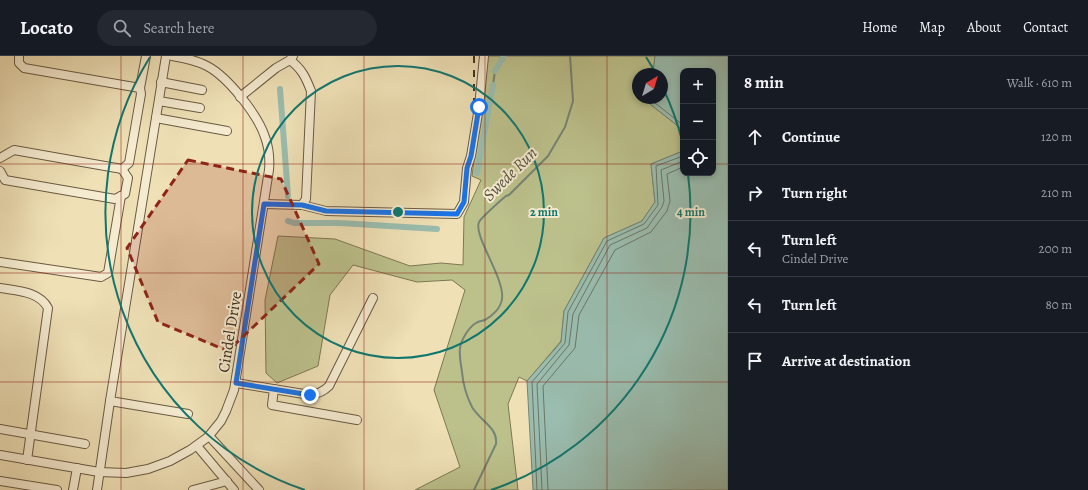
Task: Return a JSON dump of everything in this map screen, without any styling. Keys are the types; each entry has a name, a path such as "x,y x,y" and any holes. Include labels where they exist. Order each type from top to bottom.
{"street":[{"path":"19,56 19,63 24,68 140,88"},
{"path":"122,169 129,163 146,56"},
{"path":"97,490 166,56"},
{"name":"Cindel Drive","path":"0,455 99,472 126,473 142,470 170,461 197,446 209,436 218,425 226,411 236,383 270,161 268,144 262,128 240,97 223,78 208,66 190,59 172,56"},
{"path":"264,204 302,205 326,211 457,214 464,202 467,168 471,156 479,107 484,56"},
{"path":"240,97 276,68 292,58 300,67 307,79 311,91 306,199 302,205"},
{"path":"162,82 202,90"},
{"path":"158,101 200,108"},
{"path":"156,118 227,132"},
{"path":"0,158 14,150 122,169 128,178 125,194 115,199 5,180 0,171"},
{"path":"0,262 101,277 108,273 121,196"},
{"path":"0,288 37,295 45,302 48,308 27,460"},
{"path":"236,383 310,395 318,394 325,390 329,386 373,298"},
{"path":"274,389 272,405 357,420"},
{"path":"110,401 188,414"},
{"path":"0,429 85,444"},
{"path":"209,436 259,490"},
{"path":"197,446 234,490"},
{"path":"73,490 77,468"},
{"path":"0,481 56,490"},
{"path":"192,490 227,481"}],"highlighted area":[{"path":"188,160 281,179 319,264 228,351 158,322 127,248"}],"green space":[{"path":"487,56 655,56 654,68 632,68 632,104 650,104 680,128 680,152 651,164 655,202 642,221 604,238 564,311 561,341 527,381 519,377 508,404 518,490 415,490 460,467 434,390 465,290 452,280 417,282 353,265 330,295 318,366 277,383 266,373 265,300 278,236 335,239 410,266 441,263 463,265 464,217 481,180 472,176"}],"water":[{"path":"655,56 728,56 728,490 533,490 527,381 561,342 564,311 604,238 642,221 655,202 651,164 680,152 680,176 716,176 716,68 680,68 680,128 650,104 668,104 668,68 654,68"}],"waterway":[{"path":"495,71 504,56"},
{"name":"Swede Run","path":"474,490 496,444 496,438 491,429 475,412 468,399 464,386 460,348 471,327 493,314 500,306 502,299 502,290 499,280 480,237 478,228 479,222 496,205 509,195 548,156 565,127 573,101 570,56"},
{"path":"493,85 495,71"},
{"path":"477,173 493,85"},
{"path":"280,89 288,196"},
{"path":"288,221 294,223 340,223 437,229"}],"railway":[{"path":"474,56 474,114"}],"route":[{"path":"310,395 236,383 264,204 302,205 326,211 457,214 464,202 467,168 471,156 479,107"}]}
